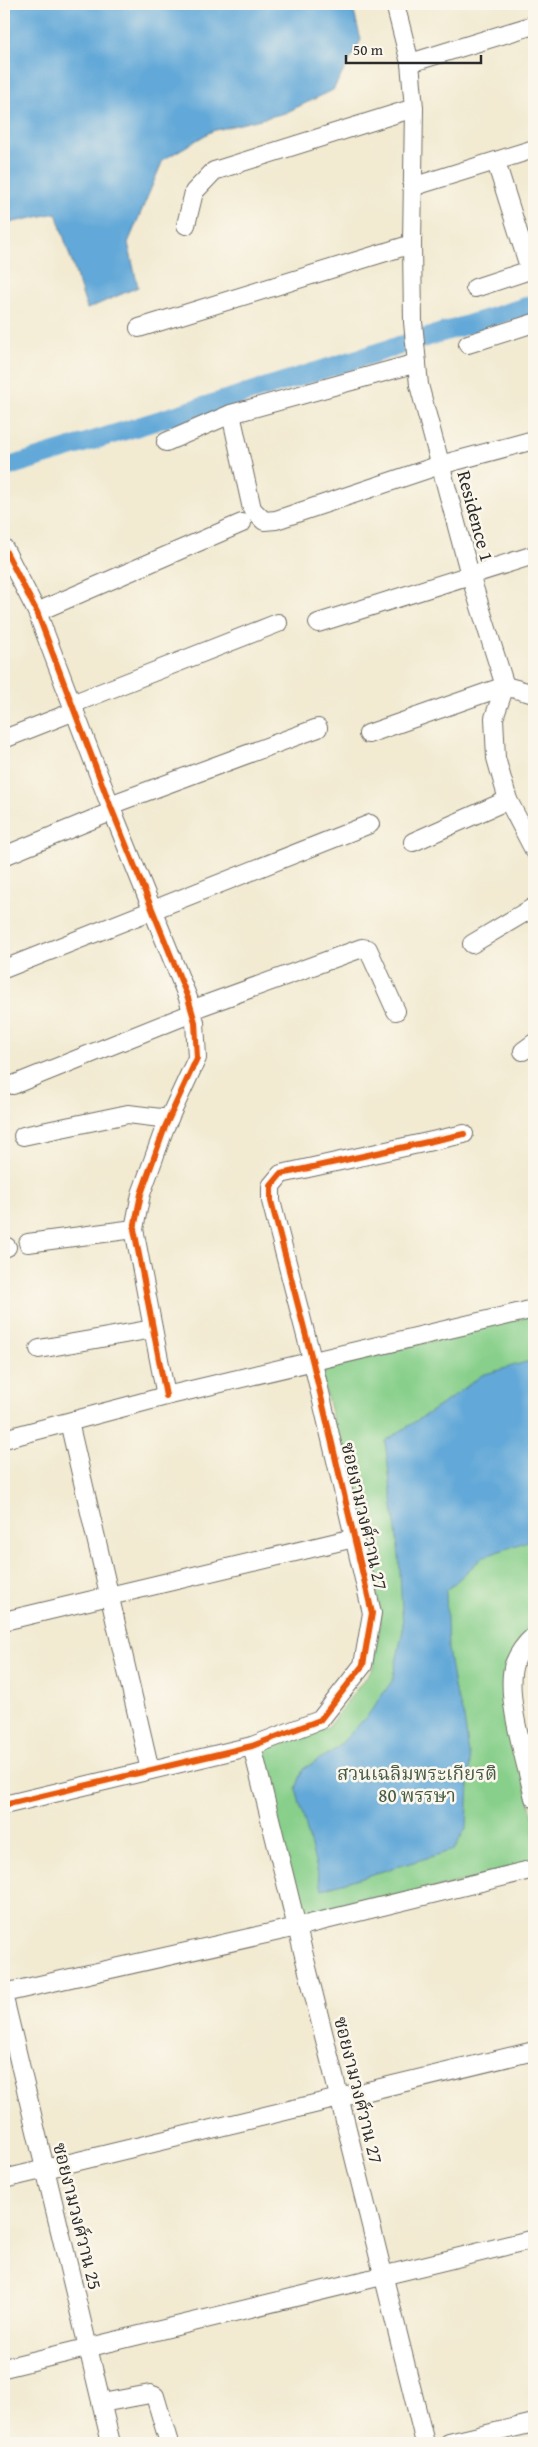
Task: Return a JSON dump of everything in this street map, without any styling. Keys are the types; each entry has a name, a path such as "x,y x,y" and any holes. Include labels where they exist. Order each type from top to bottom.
{"street":[{"path":"139,328 412,244 414,108 410,63 395,4"},
{"path":"410,63 534,25"},
{"path":"186,225 194,192 214,171 414,108"},
{"path":"412,186 534,149"},
{"path":"475,288 532,269 496,162"},
{"name":"Residence 1","path":"412,244 413,322 420,385 470,575 505,686"},
{"path":"468,344 534,323"},
{"path":"166,442 231,414 417,359"},
{"path":"231,414 252,509 264,521 276,520 440,465 534,440"},
{"path":"37,612 242,523"},
{"path":"4,548 37,612 192,1011 197,1038 197,1058 169,1119 141,1194 134,1229 166,1396"},
{"path":"318,623 534,555"},
{"path":"4,739 73,707 278,623"},
{"path":"505,686 494,718 496,758 508,800 534,850"},
{"path":"368,734 505,686 533,692"},
{"path":"4,856 112,808 318,728"},
{"path":"413,842 508,800"},
{"path":"4,969 370,824"},
{"path":"472,944 534,907"},
{"path":"13,1085 192,1011 362,948 368,949 374,959 396,1011"},
{"path":"23,1136 128,1114 169,1119"},
{"name":"ซอยงามวงศ์วาน 27","path":"4,1805 252,1746 320,1720 362,1665 372,1613 313,1363 271,1201 270,1186 281,1174 464,1134"},
{"path":"28,1243 134,1229"},
{"path":"4,1439 166,1396 313,1363 534,1309"},
{"path":"39,1349 154,1329"},
{"path":"69,1422 150,1770"},
{"path":"4,1620 354,1538"},
{"path":"534,1636 527,1642 514,1664 510,1692 534,1798"},
{"name":"ซอยงามวงศ์วาน 27","path":"252,1746 425,2443"},
{"path":"4,1993 297,1927 534,1869"},
{"name":"ซอยงามวงศ์วาน 25","path":"4,1998 112,2443"},
{"path":"4,2180 534,2051"},
{"path":"4,2368 88,2346 534,2239"},
{"path":"102,2403 150,2394 155,2396 169,2443"},
{"path":"449,2443 534,2423"}],"green space":[{"name":"สวนเฉลิมพระเกียรติ 80 พรรษา","path":"534,1315 534,1629 509,1661 503,1692 534,1821 534,1865 292,1922 251,1751 328,1727 373,1668 381,1614 320,1369"}],"water":[{"path":"4,4 352,4 361,40 333,90 285,113 212,131 163,160 128,243 138,287 87,309 56,213 4,224"},
{"path":"526,1362 534,1362 534,1539 483,1557 446,1591 448,1649 454,1687 464,1717 470,1762 467,1826 454,1850 322,1889 296,1789 303,1769 336,1749 368,1715 392,1681 403,1630 399,1556 385,1441 447,1401 482,1375"}],"waterway":[{"path":"4,468 534,304"}],"cycle path":[{"path":"4,548 37,612 110,805 188,998 195,1022 197,1058 165,1127 141,1194 134,1229 166,1396"},
{"path":"4,1805 252,1746 320,1720 363,1665 372,1613 313,1363 271,1201 271,1186 281,1174 464,1134"}]}
